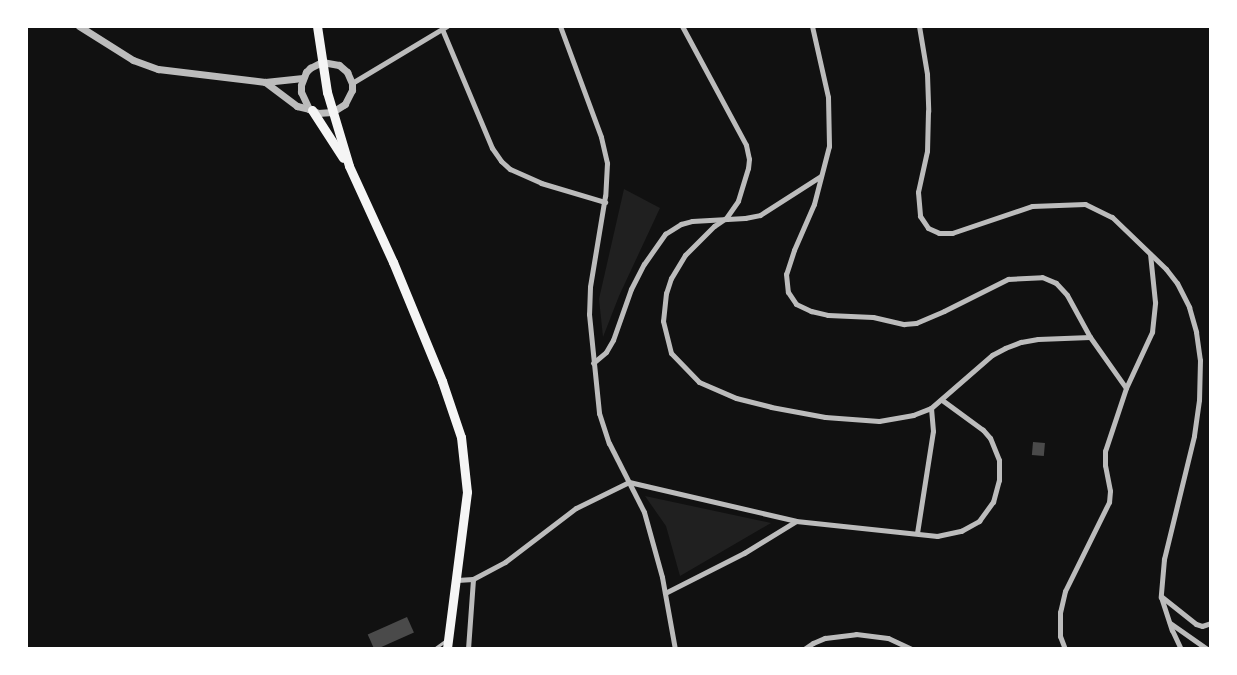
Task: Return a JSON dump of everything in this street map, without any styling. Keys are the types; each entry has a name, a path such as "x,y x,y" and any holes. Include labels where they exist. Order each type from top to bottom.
{"highway":[{"path":"317,26 332,112 349,166 393,262 442,381 461,437 467,492 447,649"},
{"path":"310,110 349,166"}],"street":[{"path":"79,26 133,60 158,69 265,82 303,78"},
{"path":"560,26 601,137 607,163 605,202 590,287 589,314 603,430 644,512 665,593 675,649"},
{"path":"682,26 746,145 748,168 738,201 726,218 714,226 685,255 671,278 666,293 663,321 671,353 686,370 704,385 736,398 825,417 879,421 913,416 931,408 992,355 1005,348 1038,339 1090,336"},
{"path":"812,26 828,97 829,146 814,204 786,274 788,292 796,304 810,311 828,315 872,318 904,324 916,323 1008,279 1042,277 1056,283 1067,295 1090,336 1126,388"},
{"path":"919,26 927,74 928,112 927,151 918,192 920,216 928,228 939,233 952,233 1032,206 1085,204 1112,217 1150,254 1172,276 1189,307 1196,332 1200,360 1199,400 1194,436 1164,559 1161,597 1169,623 1181,649"},
{"path":"352,83 444,28 492,148 501,161 518,173 541,183 605,202"},
{"path":"265,82 297,106 318,113 332,112 345,104 350,98 352,83 347,72 339,65 322,62 310,68 303,78 301,92 310,110"},
{"path":"594,363 606,352 613,340 631,289 644,264 664,234 681,224 692,221 760,215 821,176"},
{"path":"1065,649 1059,626 1065,591 1109,502 1110,491 1105,465 1105,451 1126,388 1152,332 1155,302 1150,254"},
{"path":"457,580 473,579 505,562 576,508 629,482 796,521 936,536 961,531 979,521 993,502 999,480 999,460 990,438 973,422 942,400"},
{"path":"917,533 933,431 931,408"},
{"path":"665,593 744,553 796,521"},
{"path":"468,649 473,579"},
{"path":"1161,597 1196,624 1206,626 1211,623"},
{"path":"1169,623 1207,649"},
{"path":"804,649 813,642 825,638 856,634 888,638 912,649"}],"lane":[{"path":"434,649 448,638"}],"shaded area":[{"path":"624,189 660,208 619,296 603,337 599,299"},
{"path":"645,496 771,523 680,576 666,526"}],"building":[{"path":"1033,442 1045,443 1044,456 1032,455"},
{"path":"407,617 414,633 377,649 374,649 368,634"}]}
